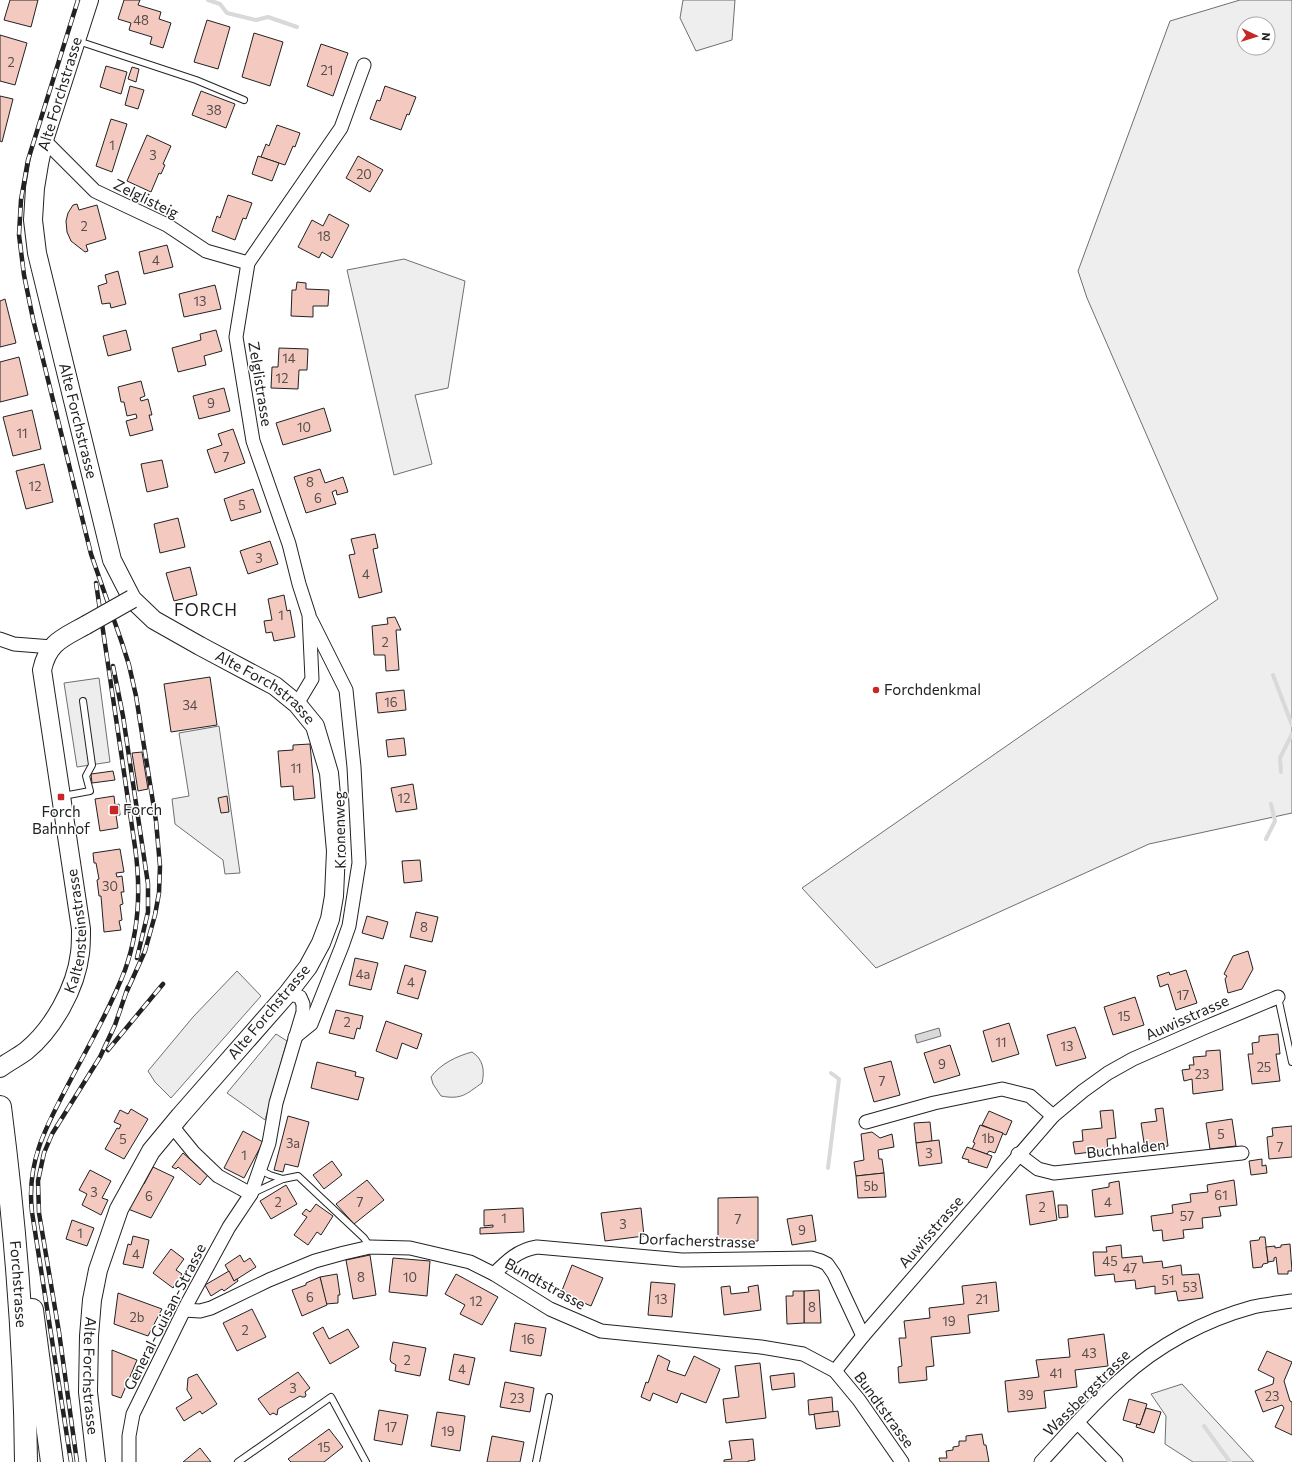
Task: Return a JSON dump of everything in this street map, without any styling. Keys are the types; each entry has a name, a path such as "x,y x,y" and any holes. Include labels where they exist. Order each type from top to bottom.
{"highway":[{"name":"Forchstrasse","path":"0,1107 8,1174 19,1306 26,1462"},
{"path":"8,1174 35,1324 52,1462"},
{"name":"Forchstrasse","path":"0,1198 9,1302 16,1462"}],"street":[{"name":"Alte Forchstrasse","path":"89,0 44,140 35,188 33,220 37,253 112,560 132,599 154,620 275,686 297,704 315,726 329,773 336,851 334,896 330,919 321,943 308,967 288,993 151,1151 119,1209 98,1270 92,1300 88,1336 88,1392 96,1462"},
{"name":"Zelglistrasse","path":"297,704 312,679 309,615 299,584 289,544 253,441 236,337 248,263 341,128 364,65"},
{"name":"Zelglisteig","path":"44,140 95,191 167,225 206,251 248,263"},
{"name":"Kaltensteinstrasse","path":"0,1068 26,1050 55,1018 65,1002 74,980 80,954 81,929 62,796 43,681 42,670 44,660 56,642 132,599"},
{"name":"Kronenweg","path":"295,1037 311,1024 342,946 349,926 359,863 354,768 346,690 309,615"},
{"path":"0,639 14,644 52,647"},
{"path":"260,1170 269,1143 276,1103 303,1012 303,1004 300,997 288,993"},
{"name":"Auwisstrasse","path":"835,1371 1018,1154 1053,1116 1083,1091 1108,1073 1133,1059 1278,997"},
{"path":"866,1122 934,1103 1002,1089 1030,1096 1053,1116"},
{"path":"172,1126 194,1153 218,1176 252,1194"},
{"name":"Buchhalden","path":"1018,1154 1038,1169 1054,1173 1242,1153"},
{"name":"General-Guisan-Strasse","path":"129,1462 129,1436 134,1414 184,1310 229,1227 252,1194 260,1170"},
{"name":"Bundtstrasse","path":"184,1310 200,1311 211,1308 294,1269 329,1257 370,1247 410,1248 470,1262 494,1274 550,1309 601,1331 768,1348 803,1354 835,1371 859,1400 902,1462"},
{"name":"Dorfacherstrasse","path":"494,1274 512,1256 526,1248 537,1247 682,1260 811,1258 827,1264 834,1274 863,1336"},
{"name":"Wassbergstrasse","path":"1041,1462 1120,1379 1146,1358 1183,1335 1220,1318 1247,1309 1292,1301"},
{"path":"1078,1423 1116,1462"}],"lane":[{"path":"76,40 196,80 244,100"},
{"path":"62,796 90,791 86,776 92,765 83,701"},
{"path":"1278,997 1292,1062"},
{"path":"260,1170 283,1179"},
{"name":"General-Guisan-Strasse","path":"252,1194 283,1179 298,1176 364,1238 370,1247"},
{"path":"238,1462 331,1397 366,1462"},
{"path":"536,1462 549,1397"}],"shaded area":[{"path":"683,0 735,0 732,40 696,51 680,18"},
{"path":"1240,0 1292,0 1292,813 1149,844 876,968 802,888 1218,599 1087,298 1078,271 1170,21"},
{"path":"404,259 465,281 448,388 415,395 432,464 394,475 347,270"},
{"path":"99,678 110,762 77,767 64,683"},
{"path":"219,726 240,873 225,874 223,860 175,824 172,799 189,796 179,733"},
{"path":"237,971 261,996 171,1098 155,1082 148,1071 193,1017"},
{"path":"939,1028 941,1036 917,1043 915,1035"},
{"path":"276,1034 287,1041 265,1120 227,1093"},
{"path":"472,1052 481,1061 483,1069 482,1083 468,1093 459,1097 441,1096 433,1084 431,1077 439,1068 449,1061"},
{"path":"1182,1384 1254,1462 1193,1462 1165,1444 1166,1416 1151,1394"}],"building":[{"path":"10,0 38,0 31,27 4,20"},
{"path":"124,0 140,0 138,5 161,12 159,19 171,23 163,48 150,44 152,37 129,30 131,23 118,19"},
{"path":"207,20 230,27 218,69 194,62"},
{"path":"254,33 283,42 270,86 242,77"},
{"path":"0,35 27,43 15,85 0,81"},
{"path":"321,44 348,53 333,96 307,86"},
{"path":"106,66 127,72 121,94 100,87"},
{"path":"132,67 139,69 136,82 128,79"},
{"path":"130,86 144,90 138,109 125,105"},
{"path":"385,86 416,97 401,130 370,119 377,100 380,101"},
{"path":"201,91 235,104 226,128 192,115"},
{"path":"0,96 13,99 2,142 0,141"},
{"path":"111,119 127,124 112,172 96,166"},
{"path":"277,125 300,133 295,147 293,146 285,165 261,157 266,144 269,146"},
{"path":"147,135 171,146 163,164 165,165 161,174 159,173 151,192 127,181"},
{"path":"258,156 279,163 272,181 252,174"},
{"path":"358,156 383,170 370,192 346,178"},
{"path":"228,195 252,203 246,219 243,218 235,240 212,231 217,216 220,218"},
{"path":"77,204 79,210 97,205 106,239 86,245 88,251 85,252 71,241 67,232 66,221 68,213 73,205"},
{"path":"329,214 349,225 332,258 322,252 319,258 298,247 312,220 323,226"},
{"path":"167,245 173,267 144,274 139,252"},
{"path":"118,271 126,304 111,308 110,303 102,304 98,286 107,283 105,275"},
{"path":"297,282 306,283 306,289 329,290 328,306 313,306 313,317 291,316 292,290 296,290"},
{"path":"215,285 221,309 184,317 179,294"},
{"path":"5,299 16,343 0,347 0,301"},
{"path":"126,330 131,350 108,356 103,336"},
{"path":"216,330 222,351 204,356 206,365 178,372 172,348 201,340 200,334"},
{"path":"279,348 308,349 307,370 299,370 298,389 271,388 272,367 278,367"},
{"path":"19,357 28,395 0,402 0,362"},
{"path":"141,381 145,396 140,398 141,401 148,399 152,415 149,415 153,430 130,436 126,421 137,418 136,414 127,416 124,402 121,402 118,387"},
{"path":"224,388 230,411 199,419 193,396"},
{"path":"324,408 331,431 283,445 276,423"},
{"path":"32,410 41,449 13,456 3,417"},
{"path":"233,429 245,463 215,473 207,450 222,445 218,434"},
{"path":"162,460 168,487 147,492 141,464"},
{"path":"44,464 53,502 26,509 16,471"},
{"path":"320,469 325,483 343,477 348,492 337,495 336,490 332,492 336,504 306,513 294,477"},
{"path":"253,489 261,512 231,521 224,499"},
{"path":"178,518 185,547 160,553 154,524"},
{"path":"375,534 378,548 373,549 382,592 359,598 349,555 355,554 351,539"},
{"path":"270,541 278,564 248,574 240,551"},
{"path":"190,567 197,595 174,601 166,573"},
{"path":"284,595 287,611 290,610 295,637 274,641 272,632 266,633 264,621 272,620 268,599"},
{"path":"395,617 401,630 396,630 399,670 386,671 385,655 374,655 372,626 388,624 387,618"},
{"path":"210,677 217,725 171,732 164,684"},
{"path":"404,690 406,710 378,713 376,693"},
{"path":"404,738 406,755 388,757 386,740"},
{"path":"310,744 315,798 294,800 293,786 281,787 278,751 293,750 293,745"},
{"path":"142,752 148,789 138,791 132,753"},
{"path":"113,771 115,780 92,783 91,774"},
{"path":"413,784 417,809 396,812 391,788"},
{"path":"114,796 115,805 119,804 120,815 116,815 118,828 100,831 95,799"},
{"path":"227,796 229,812 221,813 218,798"},
{"path":"120,849 124,872 116,873 117,877 122,876 124,892 121,892 123,904 120,905 122,920 119,921 121,930 104,932 101,896 99,896 97,880 99,879 96,863 94,863 93,853"},
{"path":"420,860 422,881 404,883 402,861"},
{"path":"416,912 438,917 432,942 410,937"},
{"path":"367,916 388,922 383,939 362,933"},
{"path":"1248,951 1253,969 1242,989 1228,993 1225,979 1227,976 1224,974 1233,956"},
{"path":"355,958 378,963 371,990 349,985"},
{"path":"405,965 426,971 418,999 397,993"},
{"path":"1186,970 1197,1003 1176,1010 1168,984 1160,987 1157,976 1169,972 1170,975"},
{"path":"1135,997 1144,1025 1113,1035 1104,1007"},
{"path":"336,1010 363,1016 360,1029 357,1028 354,1039 329,1033"},
{"path":"386,1021 422,1034 417,1049 402,1043 397,1059 376,1051"},
{"path":"1009,1023 1019,1054 992,1062 983,1031"},
{"path":"1075,1027 1086,1058 1056,1066 1047,1035"},
{"path":"1278,1034 1280,1054 1276,1054 1280,1081 1252,1084 1248,1054 1253,1054 1252,1043 1259,1042 1259,1036"},
{"path":"950,1045 960,1075 934,1083 924,1053"},
{"path":"1220,1050 1223,1090 1193,1094 1192,1079 1184,1081 1182,1070 1190,1069 1189,1065 1194,1065 1193,1057 1206,1056 1206,1051"},
{"path":"891,1061 900,1095 874,1102 864,1068"},
{"path":"317,1062 356,1072 355,1076 364,1078 358,1100 311,1088"},
{"path":"1163,1108 1168,1146 1145,1149 1141,1123 1157,1121 1155,1109"},
{"path":"131,1109 148,1119 124,1159 105,1149 117,1128 119,1129 121,1125 114,1122 120,1110 128,1114"},
{"path":"1113,1110 1116,1138 1107,1139 1108,1150 1075,1154 1073,1142 1083,1141 1082,1130 1102,1128 1100,1111"},
{"path":"989,1111 1012,1121 1006,1135 982,1125"},
{"path":"288,1116 309,1122 298,1167 285,1164 283,1172 274,1170"},
{"path":"1232,1119 1236,1146 1210,1149 1206,1123"},
{"path":"930,1122 932,1141 916,1143 914,1123"},
{"path":"980,1125 1003,1133 995,1153 989,1151 987,1154 972,1149 975,1143 973,1142"},
{"path":"1292,1126 1292,1157 1269,1159 1267,1137 1273,1136 1272,1128"},
{"path":"243,1131 263,1142 244,1178 224,1168"},
{"path":"872,1132 880,1138 892,1134 894,1147 878,1150 879,1159 882,1159 884,1173 856,1176 854,1162 864,1160 861,1134"},
{"path":"939,1140 942,1163 919,1166 916,1143"},
{"path":"967,1147 992,1156 987,1168 968,1162 969,1160 962,1158"},
{"path":"183,1153 208,1175 200,1185 178,1167 176,1169 172,1167"},
{"path":"1262,1159 1262,1166 1266,1165 1267,1173 1251,1175 1249,1161"},
{"path":"332,1161 342,1175 324,1189 313,1175"},
{"path":"153,1167 174,1177 151,1218 128,1209 142,1183 144,1184"},
{"path":"90,1170 111,1181 102,1198 108,1200 101,1215 82,1205 87,1194 79,1190"},
{"path":"884,1173 886,1197 858,1198 856,1176"},
{"path":"367,1180 384,1200 354,1224 336,1204"},
{"path":"1234,1180 1237,1205 1219,1207 1221,1216 1202,1218 1203,1228 1183,1230 1184,1238 1163,1241 1162,1230 1153,1231 1151,1216 1173,1213 1172,1205 1191,1202 1190,1194 1208,1192 1207,1185"},
{"path":"1119,1181 1123,1214 1095,1217 1092,1190 1109,1187 1109,1183"},
{"path":"286,1185 297,1204 271,1219 260,1201"},
{"path":"1053,1191 1057,1220 1030,1225 1026,1195"},
{"path":"758,1197 758,1241 718,1241 718,1198"},
{"path":"316,1204 333,1216 321,1235 317,1232 308,1245 294,1235 307,1217 302,1214 306,1209 310,1212"},
{"path":"1058,1205 1067,1205 1068,1217 1059,1218"},
{"path":"523,1208 524,1232 480,1234 480,1228 493,1227 493,1225 484,1226 484,1210"},
{"path":"641,1208 644,1236 605,1241 601,1213"},
{"path":"812,1215 816,1241 792,1245 787,1219"},
{"path":"72,1220 94,1228 87,1246 66,1239"},
{"path":"133,1236 149,1240 143,1268 123,1264 128,1244 131,1245"},
{"path":"1260,1237 1265,1237 1268,1263 1263,1264 1262,1267 1253,1268 1250,1241 1259,1240"},
{"path":"1290,1244 1292,1271 1288,1271 1288,1274 1278,1274 1276,1257 1274,1258 1274,1261 1268,1262 1266,1247 1275,1246 1275,1248 1281,1247 1281,1245"},
{"path":"1121,1245 1122,1258 1142,1256 1143,1263 1162,1261 1163,1268 1181,1265 1182,1275 1199,1274 1203,1298 1178,1301 1176,1291 1155,1294 1155,1286 1136,1289 1135,1280 1115,1282 1114,1274 1095,1276 1093,1252 1107,1252 1106,1247"},
{"path":"171,1249 184,1259 176,1270 182,1274 173,1288 153,1273"},
{"path":"240,1255 244,1262 250,1258 256,1267 234,1281 225,1265"},
{"path":"370,1255 376,1295 353,1299 346,1260"},
{"path":"393,1258 430,1261 427,1296 389,1292"},
{"path":"572,1265 603,1278 591,1306 561,1293"},
{"path":"229,1271 234,1281 237,1279 238,1281 224,1291 222,1289 211,1296 205,1285"},
{"path":"337,1274 340,1295 338,1295 338,1303 326,1304 320,1277"},
{"path":"456,1274 498,1297 482,1325 460,1314 465,1305 445,1294"},
{"path":"320,1277 327,1305 302,1316 292,1290 306,1285 306,1283"},
{"path":"651,1282 675,1284 672,1317 648,1315"},
{"path":"996,1282 999,1311 968,1315 970,1333 931,1337 934,1366 926,1367 927,1380 899,1383 898,1367 902,1366 899,1338 906,1338 904,1321 930,1318 929,1308 964,1304 962,1286"},
{"path":"758,1285 761,1310 724,1315 721,1287 730,1286 731,1294 749,1292 748,1287"},
{"path":"819,1290 821,1323 804,1323 804,1291"},
{"path":"793,1291 804,1291 804,1323 787,1324 786,1296 793,1296"},
{"path":"118,1293 162,1309 148,1336 114,1324"},
{"path":"252,1309 266,1337 237,1351 223,1323"},
{"path":"515,1323 546,1328 541,1356 510,1351"},
{"path":"323,1327 329,1339 348,1329 359,1347 330,1364 313,1333"},
{"path":"1104,1334 1108,1366 1075,1370 1077,1387 1044,1391 1046,1408 1008,1412 1005,1381 1039,1377 1036,1360 1070,1357 1068,1339"},
{"path":"393,1342 426,1348 420,1376 395,1371 396,1365 391,1362 390,1359"},
{"path":"112,1350 137,1360 121,1398 112,1395"},
{"path":"1267,1351 1292,1362 1284,1381 1290,1401 1292,1402 1292,1435 1275,1427 1284,1408 1282,1405 1263,1412 1255,1391 1273,1384 1274,1378 1258,1370"},
{"path":"454,1354 475,1358 469,1385 449,1380"},
{"path":"658,1355 670,1361 667,1370 685,1376 694,1356 720,1369 706,1403 681,1393 677,1403 653,1393 650,1401 641,1397 646,1382 648,1383"},
{"path":"760,1363 766,1418 726,1423 723,1399 739,1397 735,1366"},
{"path":"298,1372 310,1388 305,1392 305,1397 300,1396 278,1409 277,1415 273,1413 270,1415 258,1399"},
{"path":"794,1373 795,1387 772,1390 770,1376"},
{"path":"197,1374 217,1404 202,1414 200,1411 184,1421 176,1408 192,1398 187,1390 188,1378"},
{"path":"505,1382 534,1388 530,1412 500,1407"},
{"path":"832,1397 833,1412 809,1415 808,1400"},
{"path":"1129,1399 1147,1404 1140,1425 1123,1420"},
{"path":"1146,1408 1161,1412 1154,1433 1136,1427 1137,1424 1140,1425"},
{"path":"379,1410 408,1415 402,1445 374,1440"},
{"path":"838,1411 840,1426 816,1429 814,1414"},
{"path":"437,1412 465,1416 460,1451 431,1446"},
{"path":"329,1429 343,1447 324,1462 291,1462 288,1459"},
{"path":"982,1434 984,1445 986,1445 989,1462 940,1462 939,1458 947,1458 946,1451 953,1450 953,1447 959,1446 959,1441 966,1441 966,1436"},
{"path":"492,1436 524,1442 520,1462 487,1462"},
{"path":"753,1439 755,1460 748,1462 724,1462 724,1460 732,1459 729,1441"},
{"path":"200,1448 211,1462 183,1462"}],"waterway":[{"path":"208,0 220,4 227,13 256,20 268,17 297,27"},
{"path":"1273,675 1292,725"},
{"path":"1281,772 1280,758 1292,734"},
{"path":"1266,839 1275,821 1271,804"},
{"path":"828,1168 839,1079 831,1073"},
{"path":"1204,1426 1230,1462"}],"railway":[{"path":"78,0 28,160 21,200 19,235 24,275 33,319 91,554 129,665 136,696 156,821 160,866 159,893 155,915 145,951 127,991"},
{"path":"71,1462 32,1212 32,1176 35,1160 46,1128 106,1013 125,970 130,955 138,910 138,878 135,847 96,583"},
{"path":"113,666 123,716 148,884 148,912 137,958"},
{"path":"108,1050 163,984"},
{"path":"77,1462 59,1332 39,1213 38,1181 44,1153 52,1134 100,1057 115,1025 128,987"}],"place":[{"name":"Forchdenkmal","path":"876,690"},
{"name":"Forch Bahnhof","path":"61,797"},
{"name":"Forch","path":"114,810"}],"district":[{"name":"FORCH","path":"206,610"}]}
